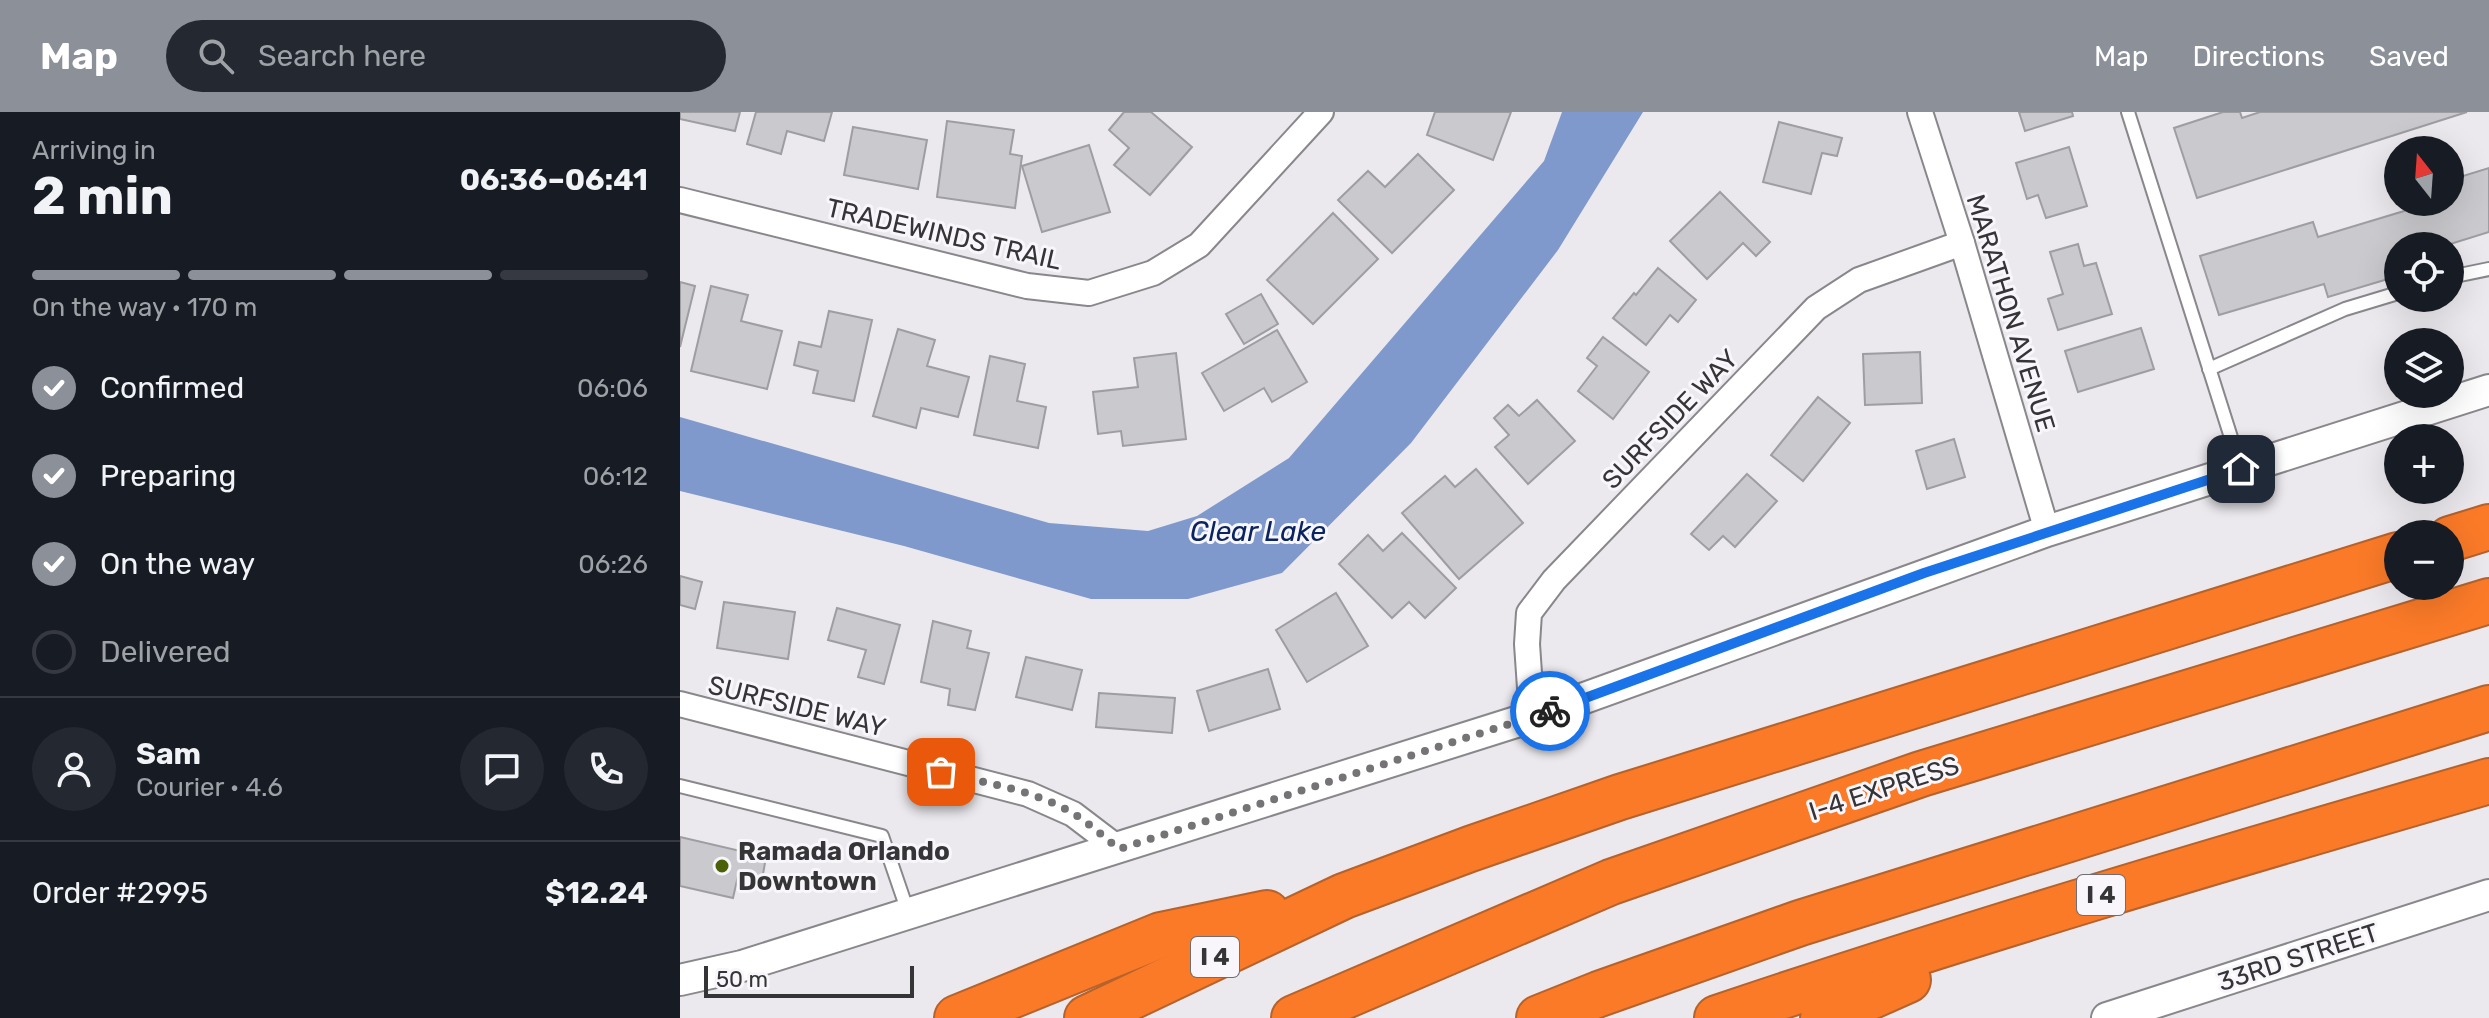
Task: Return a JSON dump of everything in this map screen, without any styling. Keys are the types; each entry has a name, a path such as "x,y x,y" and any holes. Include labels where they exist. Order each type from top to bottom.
{"highway":[{"path":"2464,535 2489,527"},
{"name":"I 4","path":"1087,1018 1344,896 1620,797 2384,559"},
{"name":"I-4 EXPRESS","path":"1294,1018 1626,876 1921,774 2489,601"},
{"path":"1539,1018 1800,923 2489,708"},
{"name":"I 4","path":"1717,1018 1847,974 2175,872 2489,781"},
{"path":"1823,1018 1928,971 2175,872"},
{"path":"957,1018 1161,935 1344,896"}],"street":[{"name":"TRADEWINDS TRAIL","path":"680,200 1027,286 1089,293 1153,273 1199,245 1321,112"},
{"name":"MARATHON AVENUE","path":"1920,112 2047,531"},
{"name":"SURFSIDE WAY","path":"1532,717 1527,644 1529,613 1554,580 1816,308 1859,280 1962,243"},
{"path":"680,980 742,966 1532,717 2047,531 2489,390"},
{"name":"SURFSIDE WAY","path":"680,704 1028,794 1073,814 1119,849"},
{"name":"33RD STREET","path":"2107,1018 2489,895"}],"lane":[{"path":"2128,112 2241,469"},
{"path":"2464,274 2489,269"},
{"path":"2209,369 2345,309 2384,297"},
{"path":"680,786 882,836 908,914"}],"water":[{"name":"Clear Lake","path":"1562,112 1643,112 1558,250 1411,443 1282,573 1188,599 1091,599 904,546 680,491 680,417 1049,523 1148,531 1197,516 1289,458 1544,161"}],"building":[{"path":"680,112 740,112 735,131 680,119"},
{"path":"756,112 832,112 824,141 787,131 781,154 747,144"},
{"path":"1124,112 1151,112 1192,147 1150,195 1114,165 1129,148 1109,130"},
{"path":"1435,112 1511,112 1493,160 1427,135"},
{"path":"2019,112 2072,112 2073,116 2025,131"},
{"path":"2223,112 2240,112 2242,118 2260,112 2467,112 2197,198 2174,128"},
{"path":"947,121 1014,130 1010,154 1022,156 1015,208 937,197"},
{"path":"1779,122 1842,138 1837,156 1822,153 1811,194 1763,182"},
{"path":"853,127 927,140 918,189 844,175"},
{"path":"1089,145 1110,212 1042,232 1022,166"},
{"path":"2069,147 2087,206 2046,218 2038,195 2027,199 2016,163"},
{"path":"1418,154 1454,190 1392,253 1338,200 1368,171 1385,187"},
{"path":"2489,168 2489,232 2464,240 2464,232 2384,232 2384,280 2328,297 2324,284 2219,315 2200,256 2313,222 2318,237 2388,216 2464,216 2464,176"},
{"path":"1720,192 1770,242 1756,256 1743,243 1707,279 1670,241"},
{"path":"1333,213 1378,259 1313,324 1267,280"},
{"path":"2078,244 2084,266 2096,263 2112,314 2058,330 2048,299 2063,294 2050,252"},
{"path":"1658,268 1696,300 1678,322 1670,315 1646,345 1613,318"},
{"path":"680,282 695,286 680,347"},
{"path":"711,286 748,295 741,321 782,331 767,389 691,371"},
{"path":"1261,294 1278,324 1244,344 1226,314"},
{"path":"829,311 872,320 854,401 813,393 818,371 794,365 799,342 821,347"},
{"path":"2141,328 2154,369 2078,392 2065,351"},
{"path":"898,329 935,340 927,366 969,377 958,417 921,408 916,428 873,416"},
{"path":"1277,330 1307,382 1272,402 1264,388 1224,411 1202,373"},
{"path":"1603,337 1649,372 1613,419 1578,391 1597,366 1587,358"},
{"path":"1920,352 1922,403 1865,405 1863,354"},
{"path":"1176,353 1186,439 1123,446 1121,431 1098,434 1093,392 1138,387 1134,358"},
{"path":"990,356 1025,364 1017,401 1046,407 1038,448 974,435"},
{"path":"1818,397 1850,423 1803,481 1771,455"},
{"path":"1537,400 1575,441 1528,484 1495,447 1509,435 1494,418 1508,405 1519,416"},
{"path":"1954,439 1965,477 1927,489 1916,451"},
{"path":"1476,469 1523,523 1459,579 1402,513 1445,476 1455,487"},
{"path":"1747,474 1777,501 1735,547 1723,536 1709,550 1691,534"},
{"path":"1402,533 1456,588 1425,618 1409,602 1392,618 1339,564 1368,535 1383,551"},
{"path":"680,576 702,582 695,609 680,605"},
{"path":"1336,593 1368,646 1307,682 1276,630"},
{"path":"724,602 795,612 788,659 717,648"},
{"path":"837,608 900,625 884,684 858,677 866,650 828,640"},
{"path":"933,621 971,631 967,648 989,653 975,710 948,705 950,689 921,682"},
{"path":"1026,657 1082,670 1072,710 1016,697"},
{"path":"1268,669 1280,709 1209,731 1197,691"},
{"path":"1099,693 1175,698 1172,733 1096,727"},
{"name":"Ramada Orlando Downtown","path":"680,837 766,857 762,880 738,876 733,898 680,886"}],"way so far":[{"path":"941,772 1028,794 1073,814 1119,849 1550,711"}],"place":[{"name":"Ramada Orlando Downtown","path":"722,866"}],"route":[{"path":"1550,711 1924,573 2241,469"}]}
